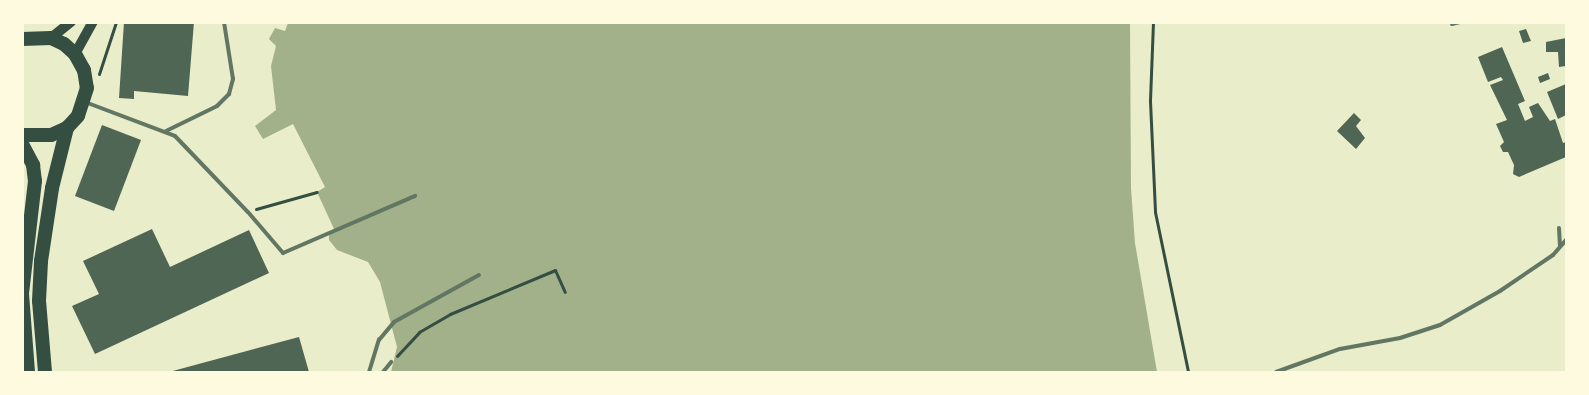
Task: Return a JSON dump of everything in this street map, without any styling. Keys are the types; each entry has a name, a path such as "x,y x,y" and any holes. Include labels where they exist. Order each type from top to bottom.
{"highway":[{"path":"22,38 51,38 75,54 84,70 86,95 78,116 67,128 51,135 34,138 22,135"},
{"path":"45,372 39,301 41,261 52,188 67,128"},
{"path":"22,144 33,165 35,181 22,293 28,372"}],"main road":[{"path":"51,38 71,22"},
{"path":"75,54 93,22"}],"lane":[{"path":"166,131 217,106 229,94 233,79 224,22"},
{"path":"1452,24 1460,22"},
{"path":"86,95 175,136 248,212 283,252 415,196"},
{"path":"1559,228 1560,247"},
{"path":"1276,372 1340,349 1400,338 1440,325 1500,291 1560,247 1566,240"},
{"path":"369,372 379,340 394,322 479,275"},
{"path":"384,372 391,362"}],"path":[{"path":"86,95 98,78 116,22"},
{"path":"1154,22 1150,101 1155,212 1188,372"},
{"path":"248,212 317,192"},
{"path":"391,362 419,332 443,319 555,270 565,292"}],"shaded area":[{"path":"288,23 1130,23 1131,188 1135,243 1157,372 391,372 397,347 380,282 368,262 337,250 329,240 329,232 334,229 317,192 325,187 293,124 263,139 255,126 276,110 271,66 276,46 269,39 275,28 285,31"}],"building":[{"path":"124,22 194,22 188,96 134,91 134,99 119,98"},
{"path":"1526,29 1531,41 1523,43 1519,31"},
{"path":"1566,38 1566,66 1559,67 1558,52 1546,52 1546,42"},
{"path":"1502,47 1525,101 1518,104 1525,121 1533,117 1529,107 1538,103 1550,121 1555,119 1563,143 1566,142 1566,157 1519,177 1513,174 1514,165 1508,152 1503,152 1500,146 1504,142 1496,124 1507,120 1490,85 1503,80 1501,77 1488,82 1478,57"},
{"path":"1548,73 1550,79 1540,83 1538,77"},
{"path":"1566,84 1566,115 1558,119 1547,92"},
{"path":"1354,113 1361,120 1356,126 1365,138 1356,149 1337,131"},
{"path":"102,125 141,140 114,211 75,196"},
{"path":"152,229 170,267 249,230 269,273 95,354 72,306 99,294 83,261"},
{"path":"299,337 309,372 169,372"}]}
